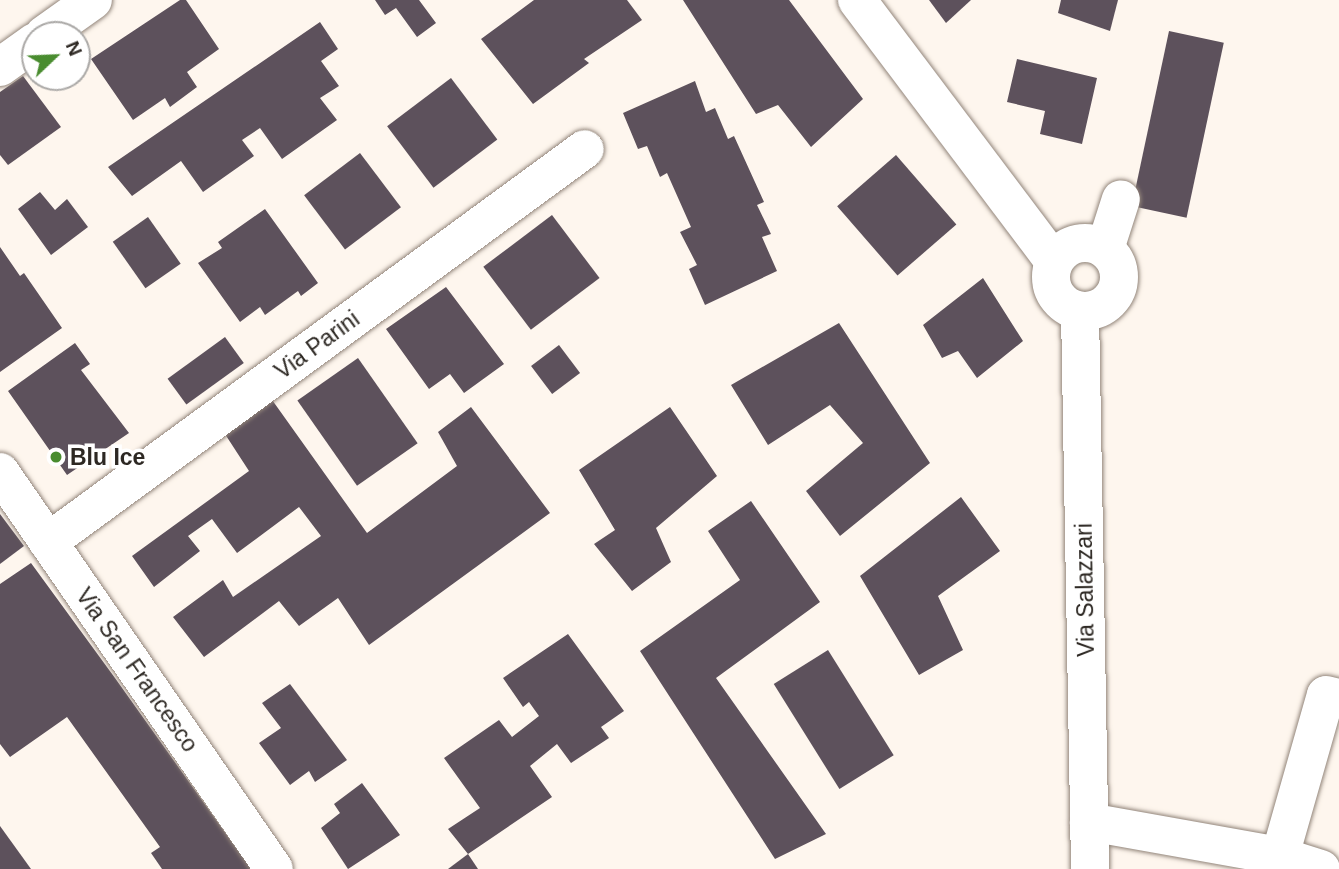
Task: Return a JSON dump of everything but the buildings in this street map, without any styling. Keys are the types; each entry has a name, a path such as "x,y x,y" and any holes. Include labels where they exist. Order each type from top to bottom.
{"street":[{"path":"64,21 93,0"},
{"path":"857,0 1054,261"},
{"path":"0,67 21,52"},
{"name":"Via Parini","path":"48,542 585,149"},
{"path":"1105,248 1121,199"},
{"path":"1090,243 1105,248 1116,263 1119,283 1114,296 1101,307 1080,311 1056,296 1050,279 1054,261 1068,246 1090,243"},
{"name":"Via Salazzari","path":"1080,311 1090,869"},
{"name":"Via San Francesco","path":"0,472 274,869"},
{"path":"1280,856 1326,695 1339,698"},
{"path":"1089,822 1280,856 1321,869"}],"place":[{"name":"Blu Ice","path":"56,457"}]}
